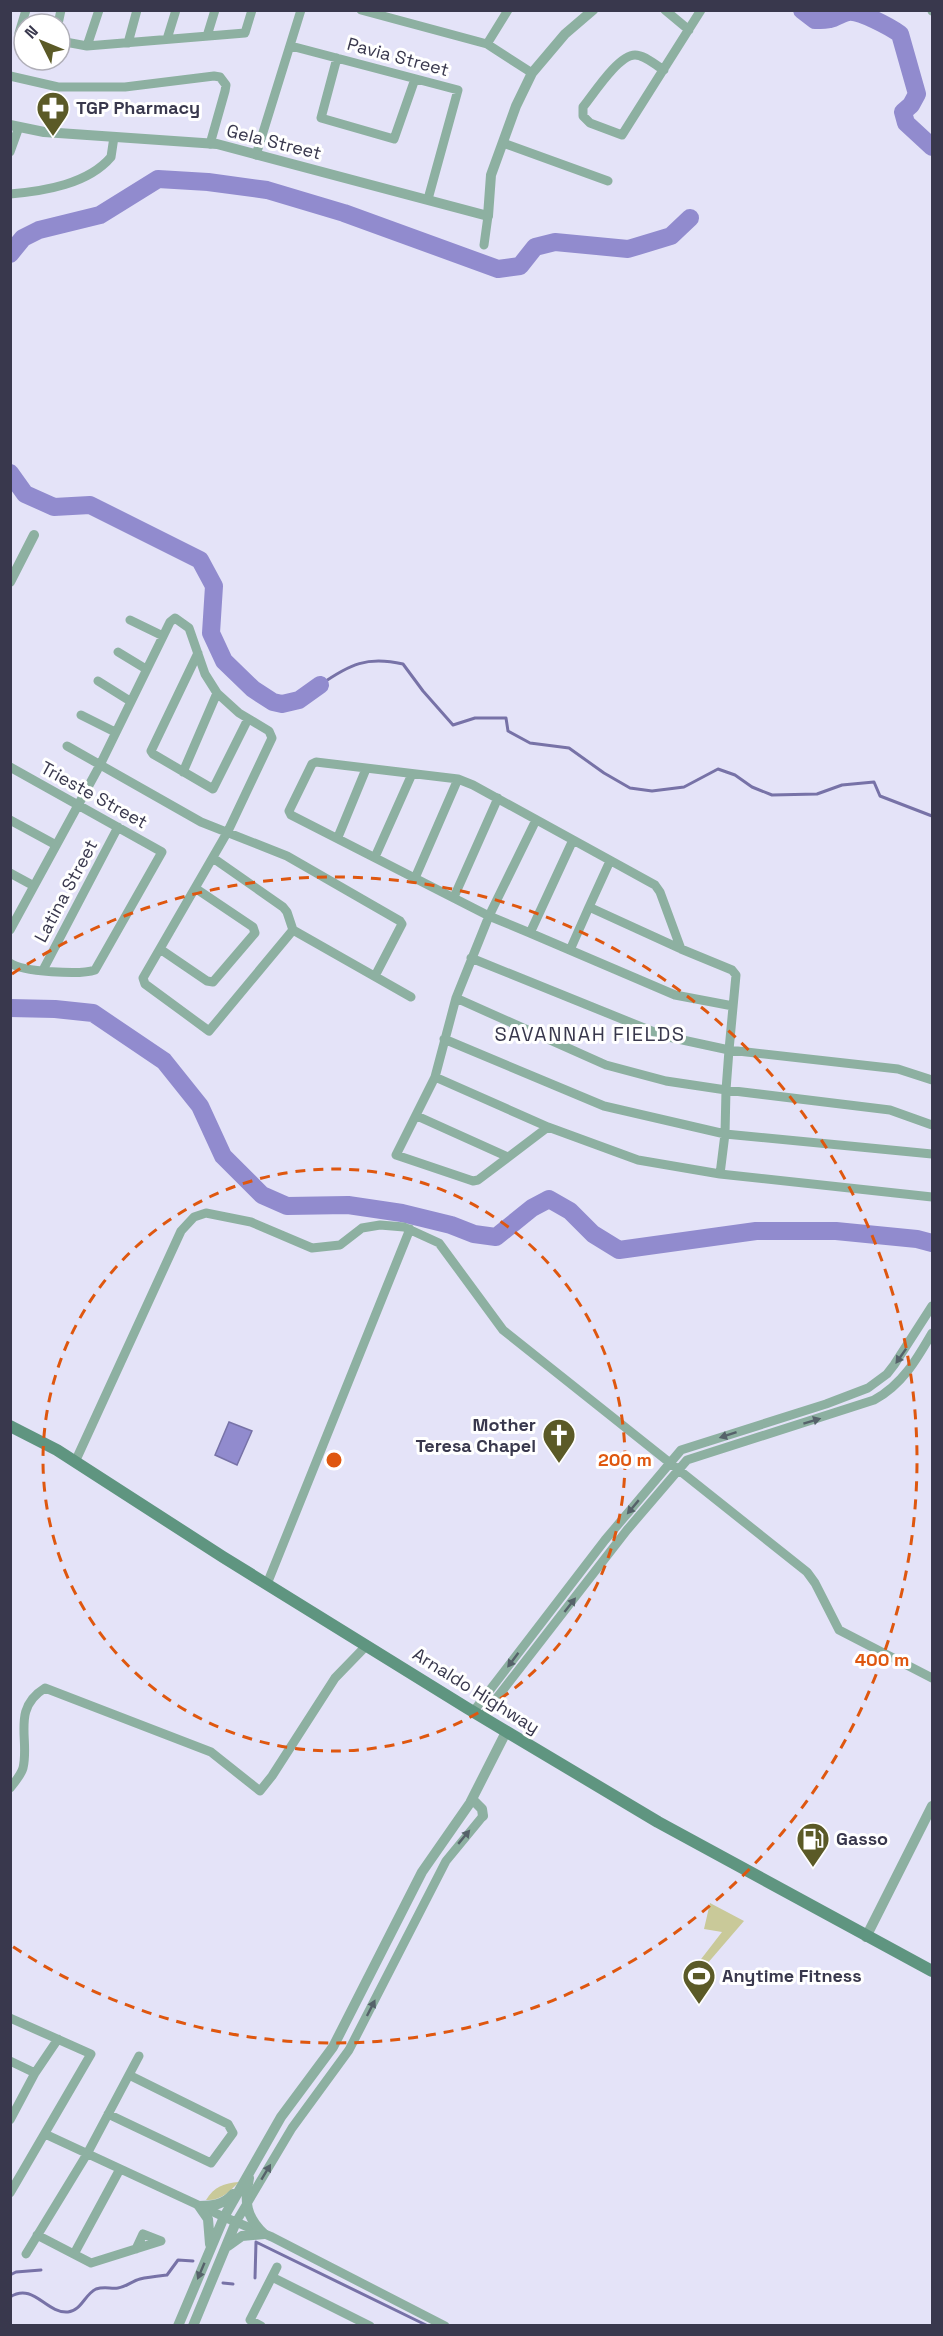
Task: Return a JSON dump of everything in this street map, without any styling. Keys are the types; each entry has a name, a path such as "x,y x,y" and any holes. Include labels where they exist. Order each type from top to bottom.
{"main road":[{"name":"Arnaldo Highway","path":"10,1426 39,1439 478,1715 683,1837 933,1971"}],"street":[{"path":"87,46 99,10"},
{"path":"128,43 137,10"},
{"path":"167,39 176,10"},
{"path":"207,36 214,10"},
{"path":"72,43 87,46 245,33 252,10"},
{"path":"256,154 301,10"},
{"path":"361,10 487,44 532,73"},
{"path":"487,44 508,10"},
{"path":"484,245 491,175 516,106 532,73 565,34 593,10"},
{"path":"665,10 689,30"},
{"path":"664,70 637,55 629,56 615,67 583,107 585,120 622,135 664,70 701,10"},
{"name":"Pavia Street","path":"291,45 458,90 428,199"},
{"path":"337,58 321,118 394,139 415,79"},
{"path":"10,76 58,87 125,87 220,77 226,85 210,144"},
{"path":"10,152 15,126"},
{"name":"Gela Street","path":"15,126 44,132 210,144 256,154 488,216"},
{"path":"10,195 54,188 86,176 111,157 114,137"},
{"path":"503,143 608,181"},
{"path":"10,582 34,535"},
{"path":"10,930 100,765 170,622 175,618 189,628 205,674 217,693 248,719 269,731 272,738 228,831 143,978 145,984 209,1031 293,930"},
{"path":"130,620 163,636"},
{"path":"118,652 146,669"},
{"path":"198,653 151,751 153,754 213,789 248,719"},
{"path":"98,681 130,701"},
{"path":"183,772 217,693"},
{"path":"81,715 115,732"},
{"path":"67,746 201,822 287,856 400,921 402,924 375,976"},
{"path":"681,949 660,892 655,885 498,798 458,779 316,762 312,764 289,811 291,815 489,916 675,995 733,1006"},
{"name":"Trieste Street","path":"10,767 162,852 95,970 83,972 43,970"},
{"path":"338,837 366,769"},
{"path":"375,857 412,774"},
{"path":"416,878 458,779"},
{"path":"454,897 498,798"},
{"path":"10,819 56,845"},
{"path":"536,820 471,958 456,998 435,1077 396,1155 473,1181 478,1180 548,1127"},
{"name":"Latina Street","path":"43,970 118,827"},
{"path":"530,933 573,840"},
{"path":"213,858 283,907 293,930 411,998"},
{"path":"570,950 610,861"},
{"path":"10,873 34,886"},
{"path":"160,949 207,981 213,982 255,933 253,927 195,888"},
{"path":"589,907 732,970 736,975 720,1174"},
{"path":"471,958 664,1036 729,1050 898,1069 933,1080"},
{"path":"10,963 22,969 43,970"},
{"path":"456,998 606,1065 666,1081 890,1110 933,1125"},
{"path":"444,1038 604,1106 725,1134 933,1154"},
{"path":"435,1077 548,1127 638,1160 720,1174 933,1197"},
{"path":"417,1116 508,1157"},
{"path":"75,1462 181,1231 194,1217 206,1213 251,1222 312,1248 340,1245 362,1227 380,1225 404,1227 439,1243 503,1330 807,1572 839,1630 933,1678"},
{"path":"267,1584 410,1229"},
{"path":"478,1715 605,1540 681,1450 826,1404 868,1388 887,1374 933,1306"},
{"path":"478,1715 627,1530 687,1460 834,1414 884,1395 904,1376 933,1333"},
{"path":"10,1788 22,1770 24,1756 22,1731 26,1711 37,1693 45,1688 211,1752 260,1791 335,1678 367,1645"},
{"path":"178,2325 224,2217 289,2104 333,2047 422,1872 472,1799 506,1732"},
{"path":"193,2325 236,2222 292,2128 353,2044 446,1861 483,1815 482,1809 472,1799"},
{"path":"866,1936 933,1806"},
{"path":"10,2018 91,2054 10,2193"},
{"path":"10,2120 15,2104 58,2039"},
{"path":"26,2254 87,2154 139,2056"},
{"path":"10,2061 35,2073"},
{"path":"108,2114 211,2163 233,2133 228,2124 129,2075"},
{"path":"45,2134 264,2234 445,2325"},
{"path":"254,2165 248,2180 247,2211 252,2222 264,2234"},
{"path":"74,2254 120,2169"},
{"path":"199,2206 223,2203 242,2185"},
{"path":"199,2206 208,2219 210,2249"},
{"path":"225,2249 242,2236 264,2234"},
{"path":"37,2235 92,2263 136,2249"},
{"path":"261,2325 250,2320 277,2267"},
{"path":"272,2277 368,2325"}],"green space":[{"path":"710,1903 744,1921 694,1979 688,1976 722,1932 704,1929"},
{"path":"239,2182 220,2197 206,2200 220,2186"}],"shaded area":[{"path":"229,1422 252,1431 237,1465 215,1455"}],"waterway":[{"path":"802,10 815,20 830,19 853,12 882,23 900,34 917,94 911,105 903,112 906,123 932,147"},
{"path":"10,254 23,238 39,230 100,215 158,179 208,182 267,190 344,213 498,269 520,266 535,247 555,242 628,249 671,236 690,218"},
{"path":"10,473 25,494 54,507 90,505 200,560 214,586 211,633 224,661 253,689 273,702 282,704 299,700 320,685"},
{"path":"320,685 359,664 379,661 403,664 453,725 475,718 506,718 508,731 530,743 569,748 630,788 652,791 684,787 718,769 735,775 752,787 772,795 817,794 842,785 874,782 880,796 932,816"},
{"path":"10,1008 93,1013 164,1061 200,1106 223,1156 262,1195 287,1206 348,1205 402,1213 451,1225 474,1234 496,1237 532,1208 549,1199 570,1211 593,1234 619,1250 756,1231 836,1231 917,1239 932,1243"},
{"path":"255,2278 256,2242 428,2326"},
{"path":"10,2297 18,2293 26,2293 53,2308 68,2312 80,2306 96,2289 118,2288 140,2279 167,2275 178,2260 193,2261"},
{"path":"10,2275 16,2272 41,2270"},
{"path":"223,2283 233,2284"},
{"path":"497,2326 504,2326"}],"place":[{"name":"TGP Pharmacy","path":"53,137"},
{"name":"Mother Teresa Chapel","path":"559,1464"},
{"name":"Gasso","path":"813,1868"},
{"name":"Anytime Fitness","path":"699,2005"}],"district":[{"name":"SAVANNAH FIELDS","path":"590,1034"}]}
